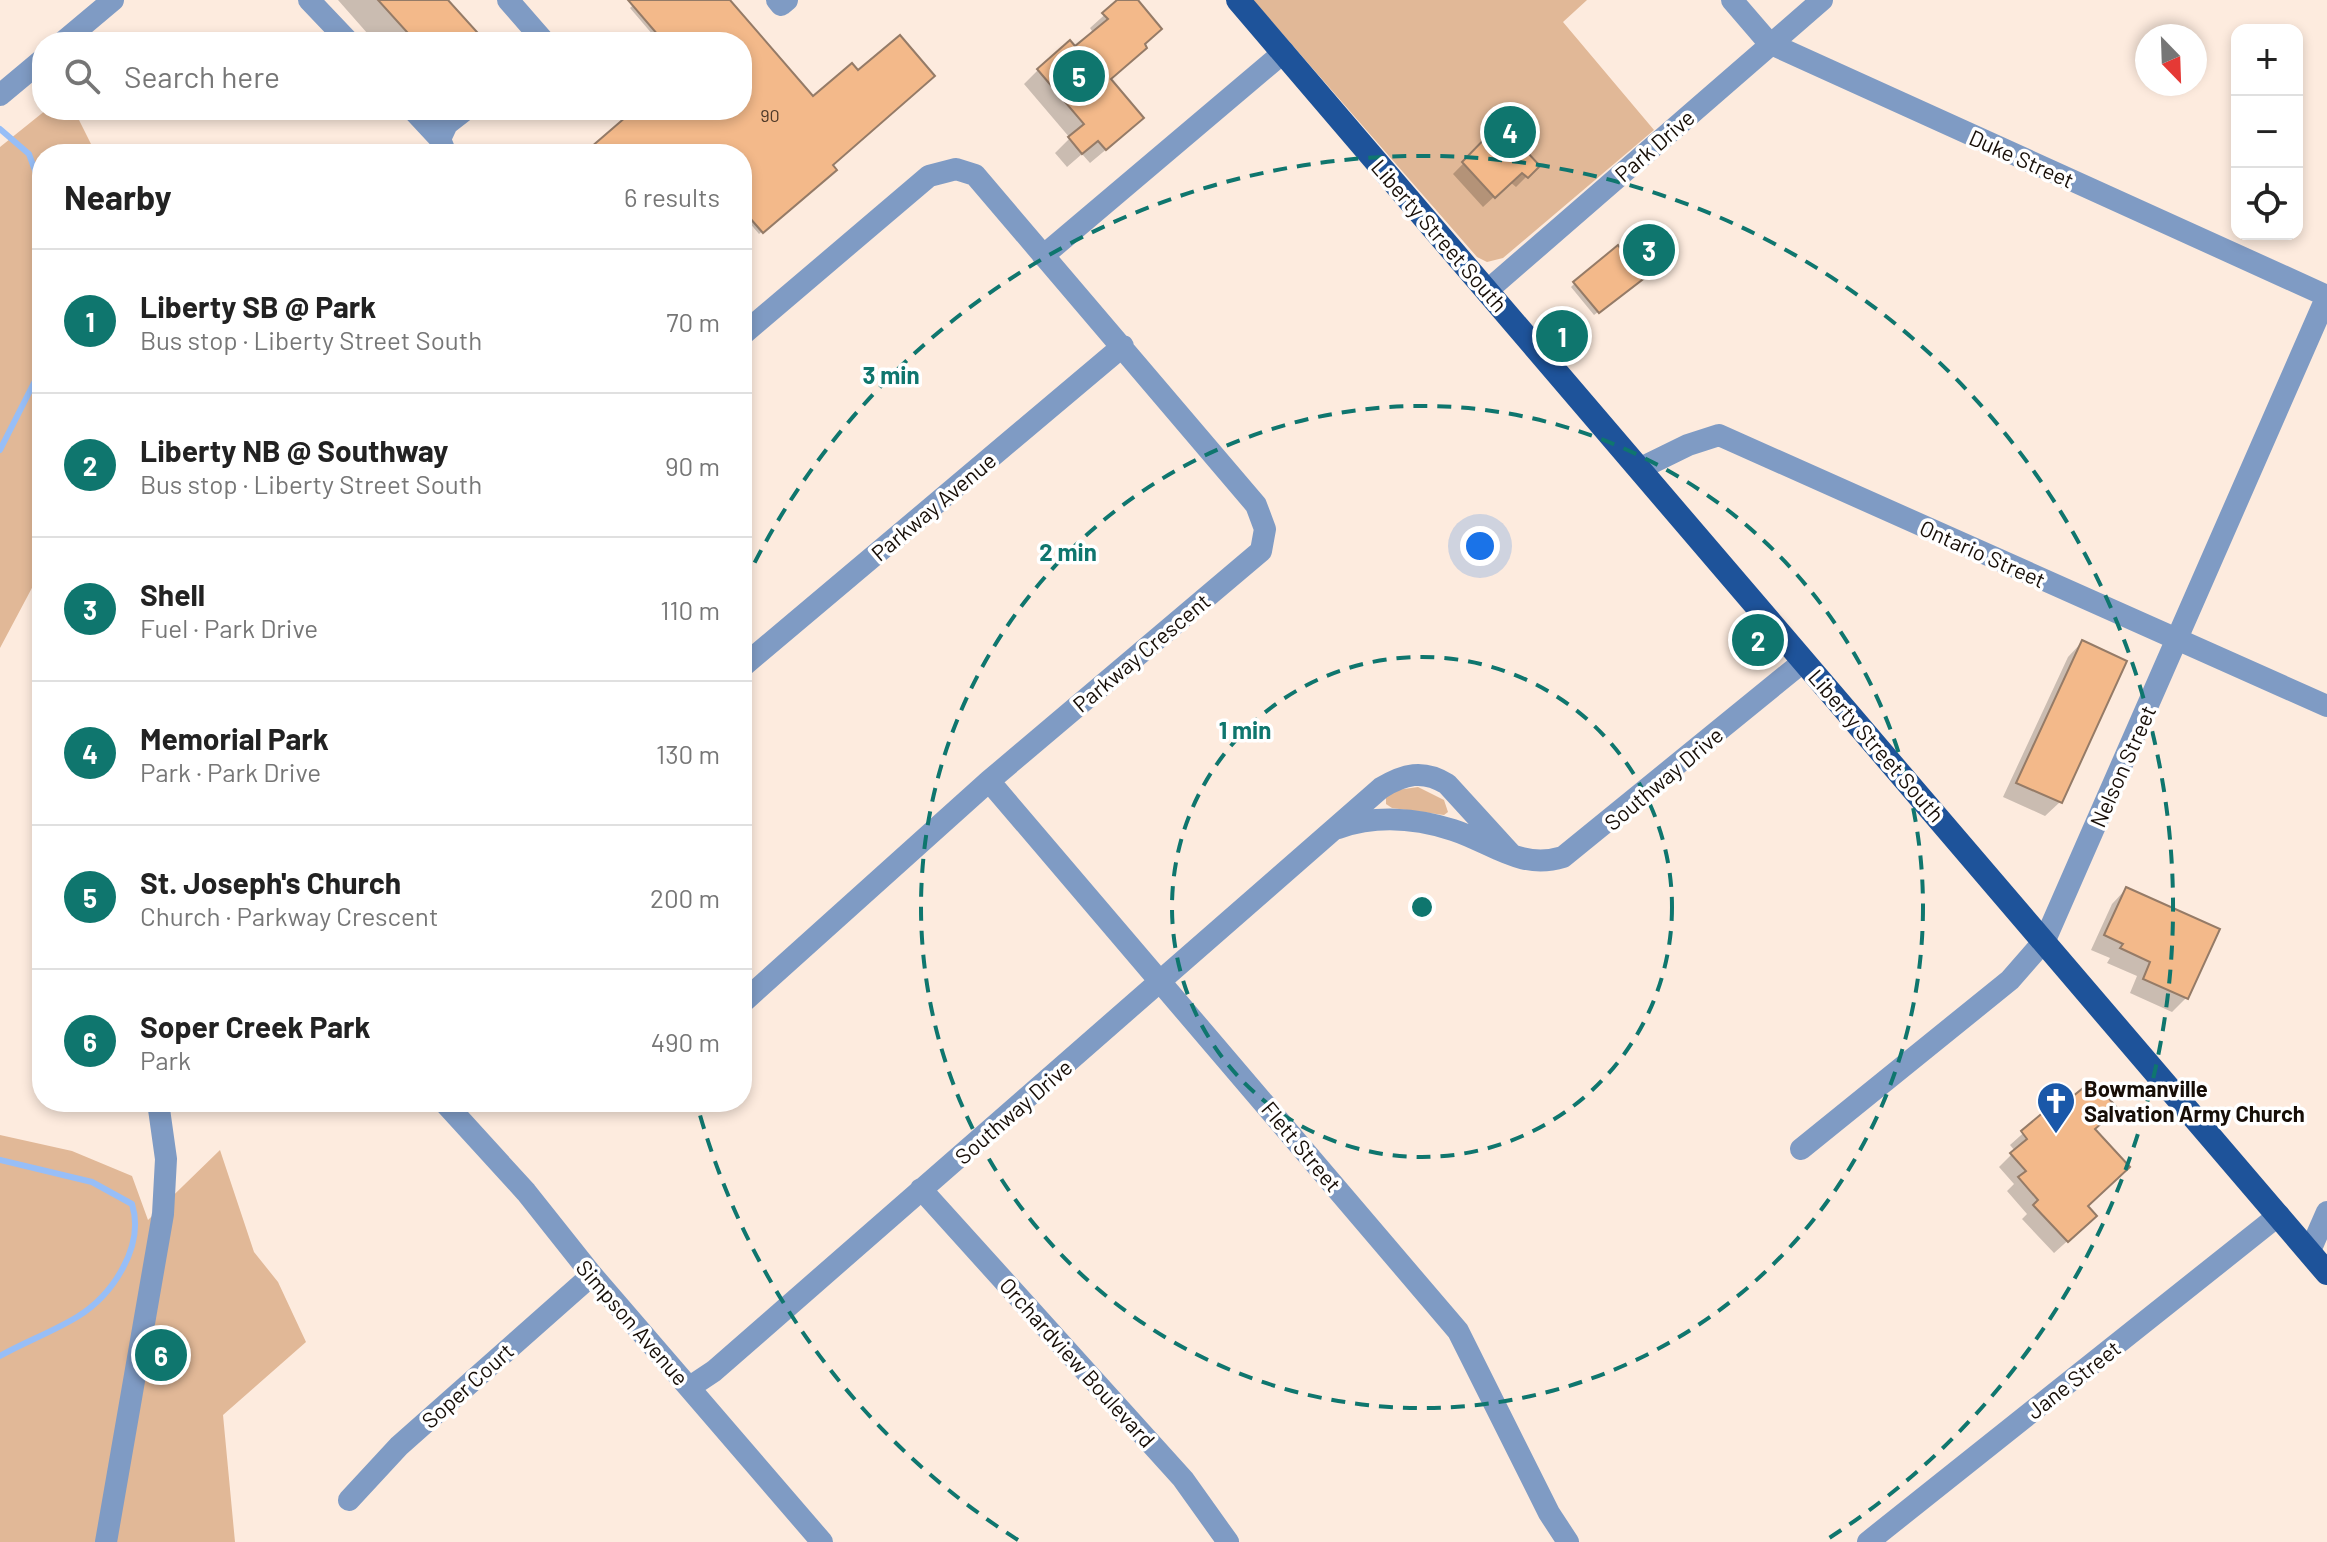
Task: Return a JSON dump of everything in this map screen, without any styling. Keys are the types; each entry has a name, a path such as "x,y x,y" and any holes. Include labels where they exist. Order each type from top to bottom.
{"main road":[{"name":"Liberty Street South","path":"1238,0 2327,1273"}],"street":[{"path":"75,32 113,0"},
{"path":"309,0 339,32"},
{"path":"508,0 536,32"},
{"path":"777,0 781,5 787,0"},
{"name":"Duke Street","path":"1732,0 1769,43 2327,296"},
{"name":"Park Drive","path":"1488,290 1822,0"},
{"path":"1043,256 1284,52"},
{"path":"6,91 32,69"},
{"path":"421,120 441,144"},
{"path":"444,144 447,124 452,120"},
{"name":"Parkway Crescent","path":"752,326 929,176 956,169 975,175 1256,505 1265,529 1261,551 989,781 752,994"},
{"name":"Nelson Street","path":"1801,1149 2010,980 2045,940 2327,296"},
{"name":"Parkway Avenue","path":"752,659 1123,346"},
{"name":"Ontario Street","path":"1639,469 1688,445 1719,435 2327,706"},
{"name":"Southway Drive","path":"1333,829 1370,820 1426,823 1454,830 1532,862 1548,861 1579,847 1804,661"},
{"name":"Southway Drive","path":"690,1387 714,1371 1381,788 1411,774 1425,774 1447,784 1510,853"},
{"name":"Flett Street","path":"989,781 1458,1331 1549,1513 1568,1542"},
{"path":"106,1542 163,1214 166,1159 159,1112"},
{"name":"Simpson Avenue","path":"453,1112 526,1192 592,1275 822,1542"},
{"name":"Orchardview Boulevard","path":"921,1189 1183,1479 1228,1542"},
{"path":"2309,1253 2327,1212"},
{"name":"Jane Street","path":"1868,1542 2279,1215"},
{"name":"Soper Court","path":"349,1500 399,1446 592,1275"}],"shaded area":[{"path":"1253,0 1587,0 1563,22 1654,130 1503,258 1487,262 1477,257"},
{"path":"34,120 79,120 91,144 32,144 32,588 0,648 0,147"},
{"path":"1418,787 1444,800 1448,812 1444,815 1392,808 1386,804 1386,796 1397,790"},
{"path":"0,1135 72,1151 132,1176 148,1220 220,1150 254,1252 278,1282 306,1342 223,1415 235,1542 0,1542"}],"building":[{"path":"378,0 448,0 477,32 407,32"},
{"path":"628,0 730,0 813,96 852,63 858,70 900,35 935,76 833,165 837,170 763,233 752,220 752,144 595,144 622,120 752,120 752,32 655,32"},
{"path":"1117,0 1138,0 1162,29 1145,44 1147,48 1111,79 1144,118 1106,150 1098,141 1082,154 1068,137 1084,124 1037,69 1070,40 1075,46 1108,19 1102,13"},
{"path":"1500,123 1540,166 1528,178 1522,173 1495,198 1462,162"},
{"path":"1644,230 1668,260 1599,313 1573,282 1618,245 1620,248"},
{"path":"2082,640 2127,661 2062,803 2016,783"},
{"path":"2126,887 2220,929 2188,999 2143,979 2150,962 2120,948 2123,944 2104,935"},
{"path":"2093,1080 2118,1109 2095,1129 2130,1167 2088,1206 2097,1216 2068,1242 2033,1205 2038,1200 2018,1177 2026,1171 2010,1153 2027,1139 2021,1131 2058,1100 2062,1105"}],"waterway":[{"path":"0,129 29,154 32,162"},
{"path":"0,450 32,387"},
{"path":"0,1160 92,1182 132,1204 135,1220 130,1252 114,1283 103,1296 77,1317 0,1356"}],"place":[{"name":"St. Joseph's Church","path":"1079,76"},
{"name":"Memorial Park","path":"1510,132"},
{"name":"Shell","path":"1649,250"},
{"name":"Liberty SB @ Park","path":"1562,336"},
{"name":"Liberty NB @ Southway","path":"1758,640"},
{"name":"Bowmanville Salvation Army Church","path":"2056,1135"},
{"name":"Soper Creek Park","path":"161,1355"}]}
